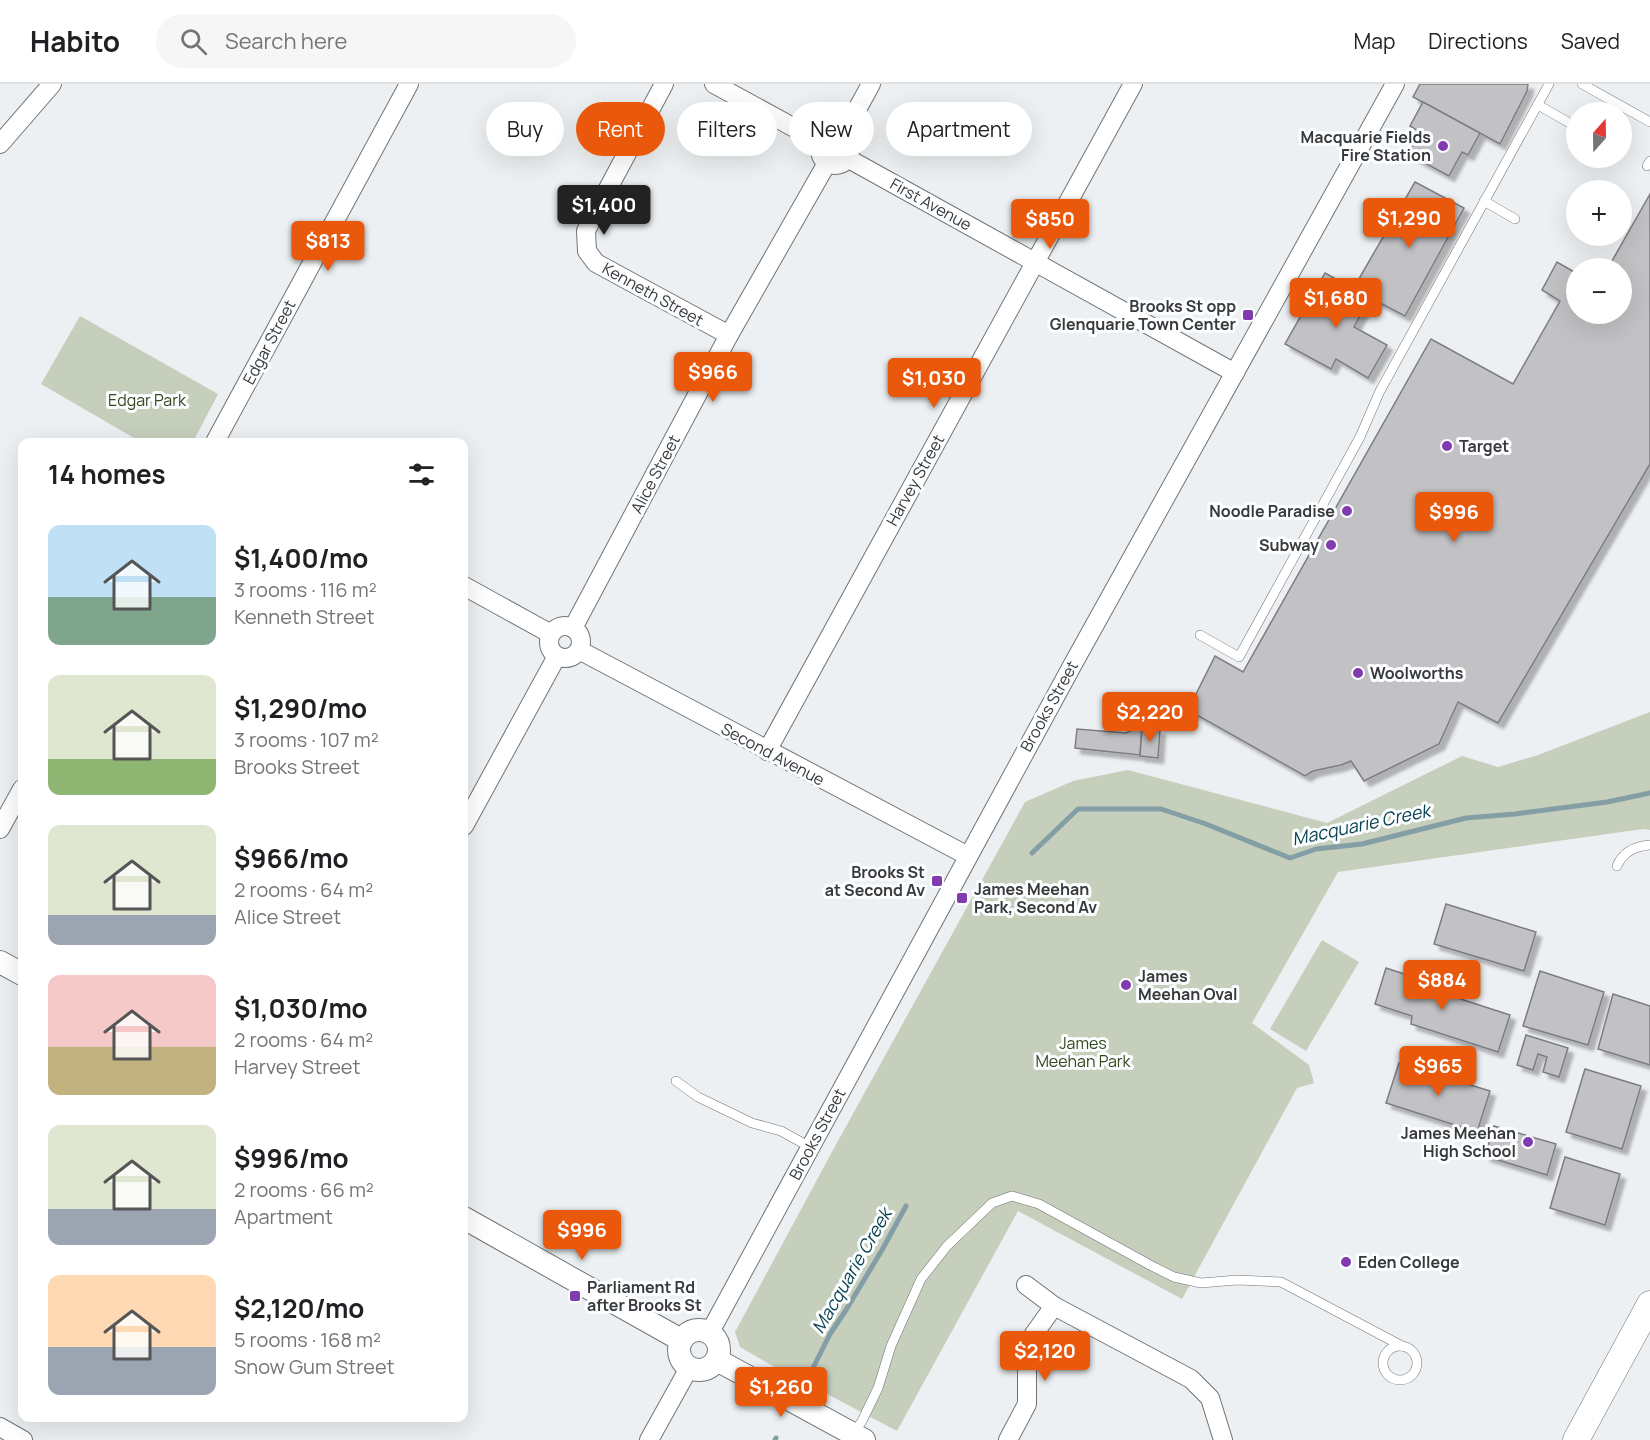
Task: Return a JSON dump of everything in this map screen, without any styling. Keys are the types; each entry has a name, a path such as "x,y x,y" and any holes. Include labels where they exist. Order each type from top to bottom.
{"main road":[{"path":"1576,1440 1650,1304"}],"street":[{"path":"0,144 52,84"},
{"name":"Edgar Street","path":"216,438 409,84"},
{"name":"Kenneth Street","path":"664,84 586,231 587,251 596,263 729,335"},
{"path":"714,84 789,125"},
{"path":"861,102 871,84"},
{"name":"Harvey Street","path":"767,751 1133,84"},
{"name":"Brooks Street","path":"710,1332 1067,674 1395,84"},
{"path":"821,156 833,165 841,164 847,158"},
{"name":"First Avenue","path":"847,158 1235,373"},
{"name":"Alice Street","path":"573,628 729,335 828,163"},
{"path":"468,588 551,634"},
{"path":"561,627 573,628 578,632 580,638 579,650 569,658 557,656 549,646 551,634 561,627"},
{"name":"Second Avenue","path":"579,650 968,856"},
{"path":"468,819 557,656"},
{"path":"0,829 18,796"},
{"path":"0,962 18,973"},
{"path":"468,1220 681,1340"},
{"path":"1026,1285 1054,1306 1191,1379 1210,1398 1223,1440"},
{"path":"1008,1440 1027,1404 1027,1350 1034,1334 1054,1306"},
{"path":"702,1329 710,1332 719,1344 720,1352 717,1360 705,1369 689,1368 679,1355 681,1340 687,1333 694,1330 702,1329"},
{"path":"717,1360 858,1437"},
{"path":"650,1440 689,1368"},
{"path":"0,1427 23,1440"}],"lane":[{"path":"1200,635 1239,657 1360,437 1380,391 1549,84"},
{"path":"1582,84 1650,122"},
{"path":"1538,105 1566,121"},
{"path":"1484,201 1515,219"},
{"path":"1617,866 1628,850 1650,845"},
{"path":"676,1080 698,1097 752,1123 781,1131 810,1147"},
{"path":"858,1437 861,1421 878,1388 891,1346 921,1279 947,1246 992,1203 1012,1196 1039,1204 1174,1277 1201,1283 1237,1280 1281,1282 1402,1346"}],"green space":[{"name":"Edgar Park","path":"80,316 218,394 195,438 134,438 41,384"},
{"name":"James Meehan Park","path":"1650,712 1650,830 1643,829 1338,872 1252,1023 1309,1065 1314,1083 1297,1088 1182,1299 1018,1211 897,1431 795,1379 740,1347 735,1332 1025,802 1073,781 1128,770 1327,823 1462,756 1498,767 1538,755"},
{"path":"1322,940 1359,962 1306,1051 1270,1029"}],"building":[{"path":"1420,84 1528,84 1527,91 1500,144 1413,97"},
{"path":"1423,102 1480,133 1468,155 1462,152 1449,176 1408,154 1420,132 1410,126"},
{"path":"1415,182 1464,208 1405,316 1353,289"},
{"path":"1650,194 1650,464 1498,723 1458,702 1439,744 1364,781 1351,761 1313,771 1305,776 1188,710 1215,656 1243,672 1431,339 1513,384 1560,301 1542,290 1557,262 1566,267 1566,324 1632,324 1632,258 1614,258 1620,246 1632,246 1632,226"},
{"path":"1325,273 1370,298 1354,327 1387,345 1368,378 1336,359 1331,369 1285,344"},
{"path":"1142,728 1140,755 1075,748 1077,729 1126,733"},
{"path":"1142,728 1160,730 1158,758 1140,756"},
{"path":"1446,904 1536,932 1524,971 1434,944"},
{"path":"1386,968 1435,984 1433,990 1510,1015 1498,1052 1411,1024 1412,1016 1375,1004"},
{"path":"1540,971 1604,992 1588,1045 1523,1026"},
{"path":"1613,994 1650,1006 1650,1065 1598,1049"},
{"path":"1526,1035 1568,1048 1559,1077 1543,1072 1547,1057 1538,1054 1533,1070 1517,1065"},
{"path":"1399,1063 1490,1091 1477,1132 1386,1103"},
{"path":"1585,1069 1641,1086 1622,1149 1566,1132"},
{"path":"1494,1126 1556,1144 1547,1175 1485,1156"},
{"path":"1565,1157 1620,1174 1605,1225 1550,1208"}],"waterway":[{"name":"Macquarie Creek","path":"1032,853 1078,809 1161,809 1206,824 1290,858 1316,849 1362,844 1466,818 1607,802 1650,793"},
{"name":"Macquarie Creek","path":"806,1382 830,1334 882,1250 906,1206"}],"place":[{"name":"Macquarie Fields Fire Station","path":"1443,146"},
{"name":"Brooks St opp Glenquarie Town Center","path":"1248,315"},
{"name":"Target","path":"1447,446"},
{"name":"Noodle Paradise","path":"1347,511"},
{"name":"Subway","path":"1331,545"},
{"name":"Woolworths","path":"1358,673"},
{"name":"Brooks St at Second Av","path":"937,881"},
{"name":"James Meehan Park, Second Av","path":"962,898"},
{"name":"James Meehan Oval","path":"1126,985"},
{"name":"James Meehan High School","path":"1528,1142"},
{"name":"Eden College","path":"1346,1262"},
{"name":"Parliament Rd after Brooks St","path":"575,1296"}]}
